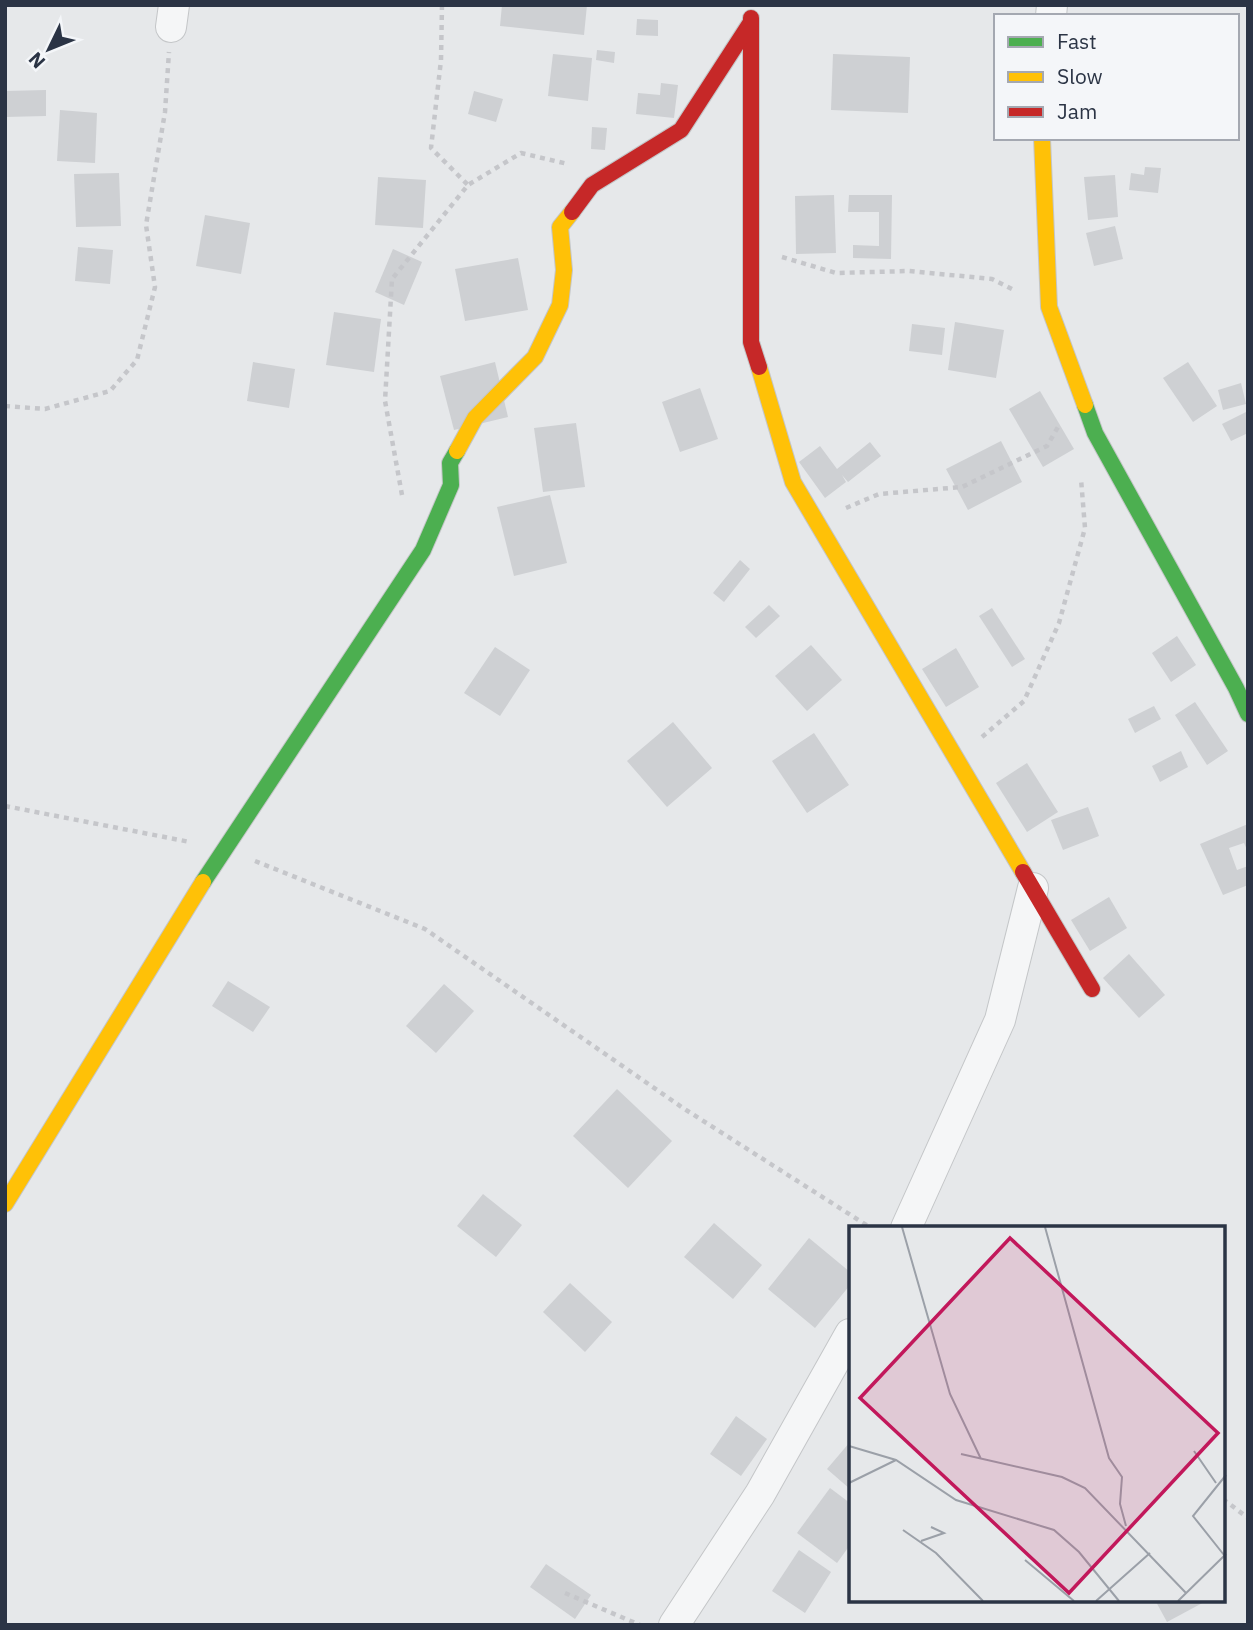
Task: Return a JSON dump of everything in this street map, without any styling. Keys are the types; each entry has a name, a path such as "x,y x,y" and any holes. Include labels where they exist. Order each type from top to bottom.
{"street":[{"path":"751,14 751,342 793,482 1093,989"},
{"path":"5,1204 176,922 423,550 450,485 450,463 475,418 535,357 560,305 564,270 560,227 593,186 681,130 751,14"},
{"path":"1042,140 1049,307 1095,433 1248,714"},
{"path":"906,1226 1000,1020 1033,888"},
{"path":"674,1625 760,1494 849,1336"}],"path":[{"path":"442,5 441,60 431,148 468,185"},
{"path":"5,406 45,409 110,391 137,360 155,287 146,225 165,111 172,16"},
{"path":"402,495 385,401 392,279 468,185 521,153 569,164"},
{"path":"751,246 836,273 909,271 992,279 1049,307"},
{"path":"816,521 879,494 962,487 1047,446 1059,425"},
{"path":"957,759 1024,701 1059,622 1085,528 1080,474"},
{"path":"5,806 225,849 425,929 683,1108 869,1226"},
{"path":"1225,1501 1248,1518"},
{"path":"565,1593 640,1625"}],"building":[{"path":"502,5 587,5 584,35 500,26"},
{"path":"637,19 658,20 658,36 636,35"},
{"path":"597,50 615,52 614,63 596,60"},
{"path":"553,54 592,58 588,101 548,96"},
{"path":"833,54 910,57 908,113 831,110"},
{"path":"661,83 678,85 674,118 636,114 638,93 660,95"},
{"path":"46,90 46,116 5,117 5,91"},
{"path":"474,91 503,99 496,122 468,114"},
{"path":"60,110 97,113 95,163 57,161"},
{"path":"592,127 607,128 605,150 591,149"},
{"path":"1145,167 1161,168 1158,193 1129,190 1131,173 1144,175"},
{"path":"119,173 121,226 76,227 74,174"},
{"path":"1115,175 1118,217 1088,220 1084,177"},
{"path":"378,177 426,180 423,228 375,225"},
{"path":"834,195 836,253 796,254 795,196"},
{"path":"849,195 892,195 891,259 853,258 853,245 879,246 879,212 848,212"},
{"path":"205,215 250,223 241,274 196,266"},
{"path":"1115,226 1123,259 1094,266 1086,233"},
{"path":"78,247 113,250 110,284 75,281"},
{"path":"393,249 422,262 404,305 375,292"},
{"path":"518,258 528,310 465,321 455,269"},
{"path":"334,312 381,319 374,372 326,365"},
{"path":"955,322 1004,330 996,378 948,370"},
{"path":"912,324 945,328 942,355 909,351"},
{"path":"253,362 295,369 289,408 247,401"},
{"path":"495,362 508,417 454,430 440,376"},
{"path":"1188,362 1217,406 1193,422 1163,378"},
{"path":"1241,383 1246,404 1223,410 1218,390"},
{"path":"700,388 718,439 680,452 662,402"},
{"path":"1040,391 1074,449 1043,467 1009,409"},
{"path":"1248,411 1248,433 1231,441 1222,424"},
{"path":"576,423 585,487 543,492 534,428"},
{"path":"1001,441 1022,482 968,510 946,469"},
{"path":"870,442 881,456 848,482 842,475 846,482 825,498 799,462 820,446 837,469"},
{"path":"550,495 567,563 514,576 497,507"},
{"path":"740,560 750,569 724,602 713,593"},
{"path":"769,605 780,616 756,638 745,627"},
{"path":"992,608 1025,659 1012,667 979,616"},
{"path":"1177,636 1196,665 1171,682 1152,653"},
{"path":"811,645 842,680 807,711 775,676"},
{"path":"495,647 530,670 500,716 464,693"},
{"path":"956,648 979,687 946,707 922,669"},
{"path":"1195,702 1228,751 1207,765 1175,715"},
{"path":"1154,706 1161,719 1135,733 1128,719"},
{"path":"673,722 712,768 667,807 627,761"},
{"path":"814,733 849,785 807,813 772,761"},
{"path":"1181,751 1188,767 1160,782 1152,766"},
{"path":"1027,763 1058,812 1027,832 996,783"},
{"path":"1088,807 1099,836 1063,850 1051,820"},
{"path":"1248,824 1248,852 1244,843 1229,848 1237,870 1248,866 1248,885 1223,895 1200,844"},
{"path":"1109,897 1127,928 1090,951 1071,920"},
{"path":"1129,954 1165,995 1139,1018 1103,978"},
{"path":"228,981 270,1007 253,1032 212,1006"},
{"path":"444,984 474,1011 436,1053 406,1026"},
{"path":"617,1089 672,1141 628,1188 573,1136"},
{"path":"483,1194 522,1225 496,1257 457,1226"},
{"path":"714,1223 762,1265 733,1299 684,1257"},
{"path":"809,1238 849,1271 849,1286 815,1328 768,1289"},
{"path":"570,1283 612,1322 585,1352 543,1312"},
{"path":"736,1416 767,1439 741,1476 710,1454"},
{"path":"849,1443 849,1488 827,1469"},
{"path":"830,1488 849,1502 849,1546 837,1563 797,1533"},
{"path":"799,1550 831,1572 805,1613 772,1591"},
{"path":"546,1564 591,1595 575,1619 530,1587"},
{"path":"1156,1602 1204,1602 1167,1622"}],"traffic: fast":[{"path":"1085,405 1095,433 1248,714"},
{"path":"203,882 423,550 451,485 450,463 457,451"}],"traffic: slow":[{"path":"1042,140 1049,307 1085,405"},
{"path":"457,451 475,418 535,357 560,305 564,270 560,227 572,212"},
{"path":"759,367 793,482 1023,872"},
{"path":"5,1204 203,882"}],"traffic: jam":[{"path":"751,18 751,342 759,367"},
{"path":"572,212 592,185 681,130 751,22"},
{"path":"1023,872 1092,989"}]}
